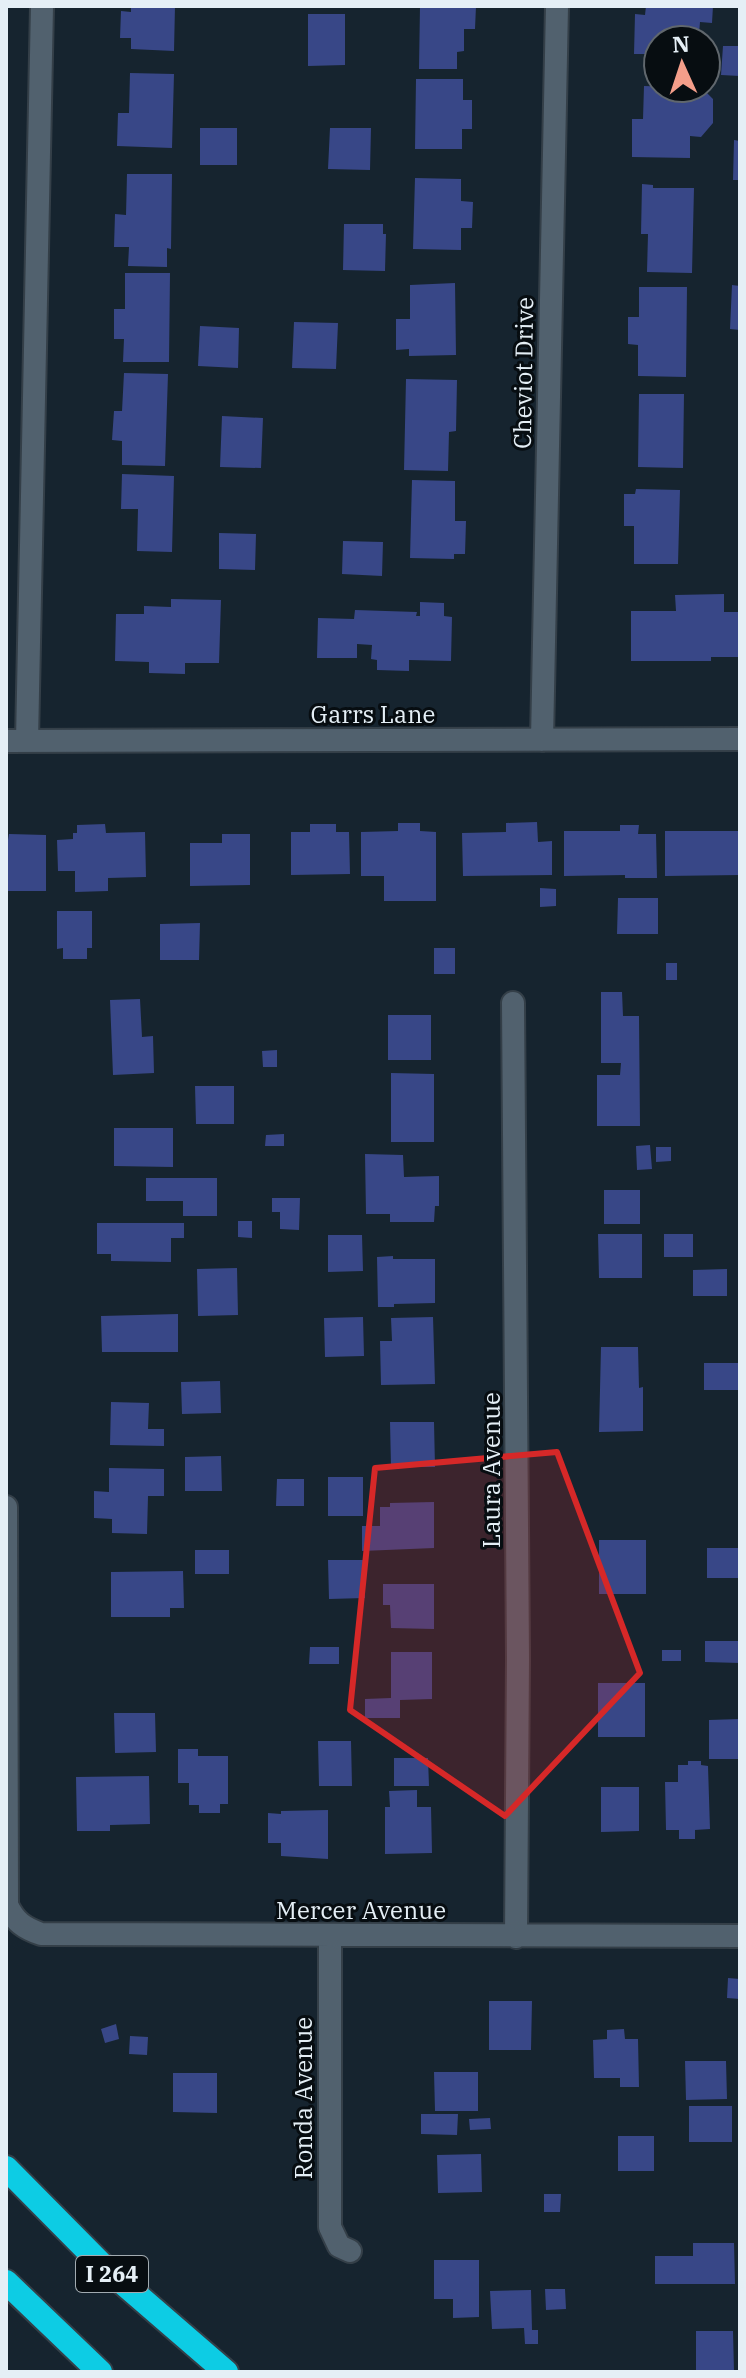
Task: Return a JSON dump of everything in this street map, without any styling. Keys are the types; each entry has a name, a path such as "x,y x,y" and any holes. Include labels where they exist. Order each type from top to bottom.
{"highway":[{"name":"I 264","path":"6,2168 101,2264 226,2372"},
{"path":"6,2282 100,2372"}],"street":[{"path":"16,741 42,6"},
{"name":"Cheviot Drive","path":"542,740 557,6"},
{"name":"Garrs Lane","path":"16,741 740,739"},
{"name":"Laura Avenue","path":"513,1003 518,1643 516,1937"},
{"path":"6,1507 7,1892"},
{"name":"Mercer Avenue","path":"7,1892 7,1905 13,1917 25,1929 41,1934 740,1936"},
{"name":"Ronda Avenue","path":"330,1937 330,2227 339,2246 350,2251"}],"highlighted area":[{"path":"557,1452 640,1673 505,1816 350,1710 375,1468"}],"building":[{"path":"131,6 175,6 174,51 131,49 131,38 120,38 121,11 131,12"},
{"path":"420,6 476,6 475,29 464,29 464,51 457,52 457,69 419,69"},
{"path":"646,6 713,6 712,23 642,24 642,54 634,54 635,14 645,15"},
{"path":"308,14 345,14 345,65 308,66"},
{"path":"723,46 740,46 740,76 722,75"},
{"path":"130,73 174,74 172,148 117,146 118,113 129,113"},
{"path":"416,79 463,79 463,100 472,100 472,129 462,129 462,149 415,149"},
{"path":"643,104 713,104 713,123 701,137 690,136 690,158 632,157 632,119 643,119"},
{"path":"200,128 237,128 237,165 200,165"},
{"path":"330,128 371,128 370,170 328,169"},
{"path":"734,140 740,141 740,180 733,180"},
{"path":"127,174 172,174 171,249 167,248 167,267 128,266 129,247 114,247 115,214 126,215"},
{"path":"415,178 461,179 461,201 473,202 472,228 461,228 461,250 413,249"},
{"path":"642,184 653,185 653,188 694,188 692,273 647,272 648,234 641,234"},
{"path":"344,224 383,224 383,234 386,234 385,271 343,270"},
{"path":"125,273 170,273 169,362 123,362 124,339 114,339 114,309 125,309"},
{"path":"455,283 456,355 409,356 409,349 396,350 396,319 410,319 410,285"},
{"path":"732,285 740,286 740,330 730,329"},
{"path":"639,287 687,287 686,377 638,376 638,345 628,344 628,317 639,317"},
{"path":"294,322 338,323 336,369 292,368"},
{"path":"200,326 239,328 238,368 198,366"},
{"path":"124,373 168,374 165,466 122,465 122,441 112,440 114,411 122,411"},
{"path":"406,379 457,380 456,431 449,432 448,471 404,470"},
{"path":"639,394 684,394 683,468 638,467"},
{"path":"222,416 263,418 261,468 220,467"},
{"path":"122,474 174,476 172,552 137,551 138,509 121,509"},
{"path":"412,480 455,481 455,521 466,521 465,554 454,554 454,559 410,558"},
{"path":"636,489 680,490 678,564 634,564 634,526 624,526 624,494 635,494"},
{"path":"219,533 256,534 255,570 219,569"},
{"path":"343,541 383,542 382,576 342,574"},
{"path":"724,594 724,612 740,612 740,657 711,657 711,661 631,661 631,611 676,611 675,595"},
{"path":"171,599 221,600 219,663 185,663 185,674 149,673 149,662 115,661 116,614 144,614 144,606 171,607"},
{"path":"420,602 444,603 444,616 452,617 451,661 409,660 409,671 377,670 377,660 371,659 372,645 357,644 357,658 317,658 318,618 354,619 355,610 417,612 416,616 420,616"},
{"path":"537,822 538,842 552,841 552,875 463,876 462,833 506,832 506,823"},
{"path":"398,823 420,823 420,831 436,832 436,901 384,901 384,876 361,876 361,832 398,831"},
{"path":"105,824 106,833 145,832 146,877 108,878 108,891 75,892 75,871 58,871 57,840 73,839 77,825"},
{"path":"310,824 336,824 336,832 349,832 350,874 291,875 291,832 310,832"},
{"path":"620,825 639,825 638,834 656,834 657,878 564,876 564,831 620,831"},
{"path":"665,831 739,831 740,875 665,876"},
{"path":"9,834 46,835 46,891 6,891 6,840"},
{"path":"222,834 250,834 250,885 190,886 190,843 222,843"},
{"path":"540,888 556,889 556,906 540,907"},
{"path":"618,898 658,898 658,934 617,934"},
{"path":"57,911 92,911 92,948 87,948 87,959 63,959 63,948 57,949"},
{"path":"200,923 199,960 160,960 160,924"},
{"path":"434,948 455,948 455,974 434,974"},
{"path":"666,963 677,963 677,980 666,980"},
{"path":"601,992 622,992 623,1016 639,1016 640,1126 597,1126 597,1075 620,1075 621,1063 601,1063"},
{"path":"140,999 142,1037 153,1036 154,1073 113,1075 110,1000"},
{"path":"388,1015 431,1015 431,1060 388,1060"},
{"path":"277,1050 277,1067 263,1067 262,1051"},
{"path":"391,1073 434,1074 434,1142 391,1142"},
{"path":"195,1086 234,1086 234,1124 196,1124"},
{"path":"114,1128 173,1128 173,1167 114,1166"},
{"path":"284,1134 284,1146 265,1146 266,1135"},
{"path":"650,1145 652,1169 637,1170 636,1146"},
{"path":"656,1147 671,1147 671,1161 656,1162"},
{"path":"365,1154 403,1155 404,1177 439,1176 439,1206 435,1206 434,1222 390,1222 390,1214 366,1214"},
{"path":"146,1178 217,1178 217,1216 183,1216 183,1201 146,1201"},
{"path":"604,1190 640,1190 640,1224 604,1224"},
{"path":"272,1198 300,1198 299,1230 280,1229 280,1212 272,1212"},
{"path":"238,1221 252,1221 252,1238 238,1237"},
{"path":"97,1223 184,1223 184,1238 171,1238 171,1262 111,1261 111,1254 97,1254"},
{"path":"598,1234 642,1234 642,1278 599,1278"},
{"path":"664,1234 693,1234 693,1257 664,1257"},
{"path":"328,1235 362,1235 363,1271 328,1272"},
{"path":"393,1256 393,1259 435,1259 435,1303 378,1307 377,1257"},
{"path":"237,1268 238,1315 198,1316 197,1269"},
{"path":"727,1269 727,1296 693,1296 693,1270"},
{"path":"178,1314 178,1352 102,1352 101,1316"},
{"path":"363,1317 364,1356 325,1357 324,1318"},
{"path":"433,1317 435,1384 381,1385 380,1341 392,1341 391,1318"},
{"path":"601,1347 638,1347 639,1388 643,1387 643,1431 599,1432"},
{"path":"704,1363 738,1363 739,1390 704,1390"},
{"path":"220,1381 221,1413 182,1414 181,1382"},
{"path":"111,1402 149,1403 148,1429 164,1429 164,1446 110,1445"},
{"path":"390,1422 434,1422 435,1467 391,1467"},
{"path":"221,1456 222,1491 185,1491 185,1457"},
{"path":"109,1468 164,1469 164,1496 148,1496 147,1534 112,1533 112,1519 94,1518 94,1491 109,1492"},
{"path":"328,1477 363,1477 363,1516 328,1516"},
{"path":"277,1479 304,1479 304,1506 276,1506"},
{"path":"434,1502 434,1548 362,1551 362,1526 380,1526 380,1507 390,1507 390,1503"},
{"path":"599,1540 646,1540 646,1594 599,1594"},
{"path":"707,1548 740,1548 740,1578 707,1578"},
{"path":"195,1550 229,1550 229,1574 195,1574"},
{"path":"328,1560 364,1560 365,1598 329,1599"},
{"path":"183,1571 184,1608 170,1608 170,1617 111,1617 111,1572"},
{"path":"383,1584 434,1584 434,1629 391,1628 390,1605 383,1605"},
{"path":"705,1641 740,1641 740,1663 705,1662"},
{"path":"310,1647 339,1647 339,1664 309,1664"},
{"path":"662,1650 681,1650 681,1661 662,1661"},
{"path":"391,1652 432,1652 432,1699 400,1700 400,1718 365,1718 365,1699 391,1698"},
{"path":"598,1683 645,1683 645,1737 598,1737"},
{"path":"114,1713 155,1713 156,1752 115,1753"},
{"path":"740,1719 740,1759 709,1759 709,1720"},
{"path":"318,1741 351,1741 352,1786 319,1786"},
{"path":"178,1749 198,1749 198,1756 228,1756 228,1804 220,1804 220,1813 199,1813 199,1805 189,1805 189,1783 178,1783"},
{"path":"394,1758 428,1758 429,1786 394,1786"},
{"path":"688,1761 701,1761 701,1765 708,1766 710,1829 695,1830 695,1839 679,1839 679,1830 666,1830 665,1782 678,1782 678,1765 688,1765"},
{"path":"149,1776 150,1824 110,1825 110,1831 77,1831 76,1777"},
{"path":"601,1787 639,1787 639,1831 601,1832"},
{"path":"417,1790 417,1807 431,1807 432,1853 385,1854 385,1807 390,1807 389,1791"},
{"path":"328,1810 328,1859 281,1856 281,1843 268,1843 268,1813"},
{"path":"728,1978 740,1979 740,1999 727,1998"},
{"path":"489,2001 532,2001 531,2050 489,2050"},
{"path":"116,2024 119,2039 105,2043 101,2029"},
{"path":"624,2029 625,2039 638,2039 639,2087 620,2087 620,2078 594,2078 593,2040 607,2039 607,2030"},
{"path":"130,2036 148,2037 147,2055 129,2054"},
{"path":"685,2061 726,2061 727,2099 686,2100"},
{"path":"434,2072 478,2072 478,2111 435,2111"},
{"path":"173,2073 217,2073 217,2113 173,2112"},
{"path":"689,2106 732,2106 732,2142 689,2142"},
{"path":"421,2114 458,2114 457,2135 421,2134"},
{"path":"490,2118 491,2129 470,2130 469,2119"},
{"path":"618,2136 654,2136 654,2171 618,2171"},
{"path":"481,2154 482,2192 438,2193 437,2155"},
{"path":"544,2194 561,2194 560,2212 544,2212"},
{"path":"693,2243 734,2243 735,2284 655,2284 655,2256 693,2256"},
{"path":"434,2260 479,2260 479,2317 453,2318 453,2299 434,2299"},
{"path":"545,2289 565,2289 566,2309 546,2310"},
{"path":"531,2290 532,2330 538,2330 538,2344 525,2344 524,2328 492,2329 490,2291"},
{"path":"696,2331 733,2331 734,2372 696,2372"}]}
